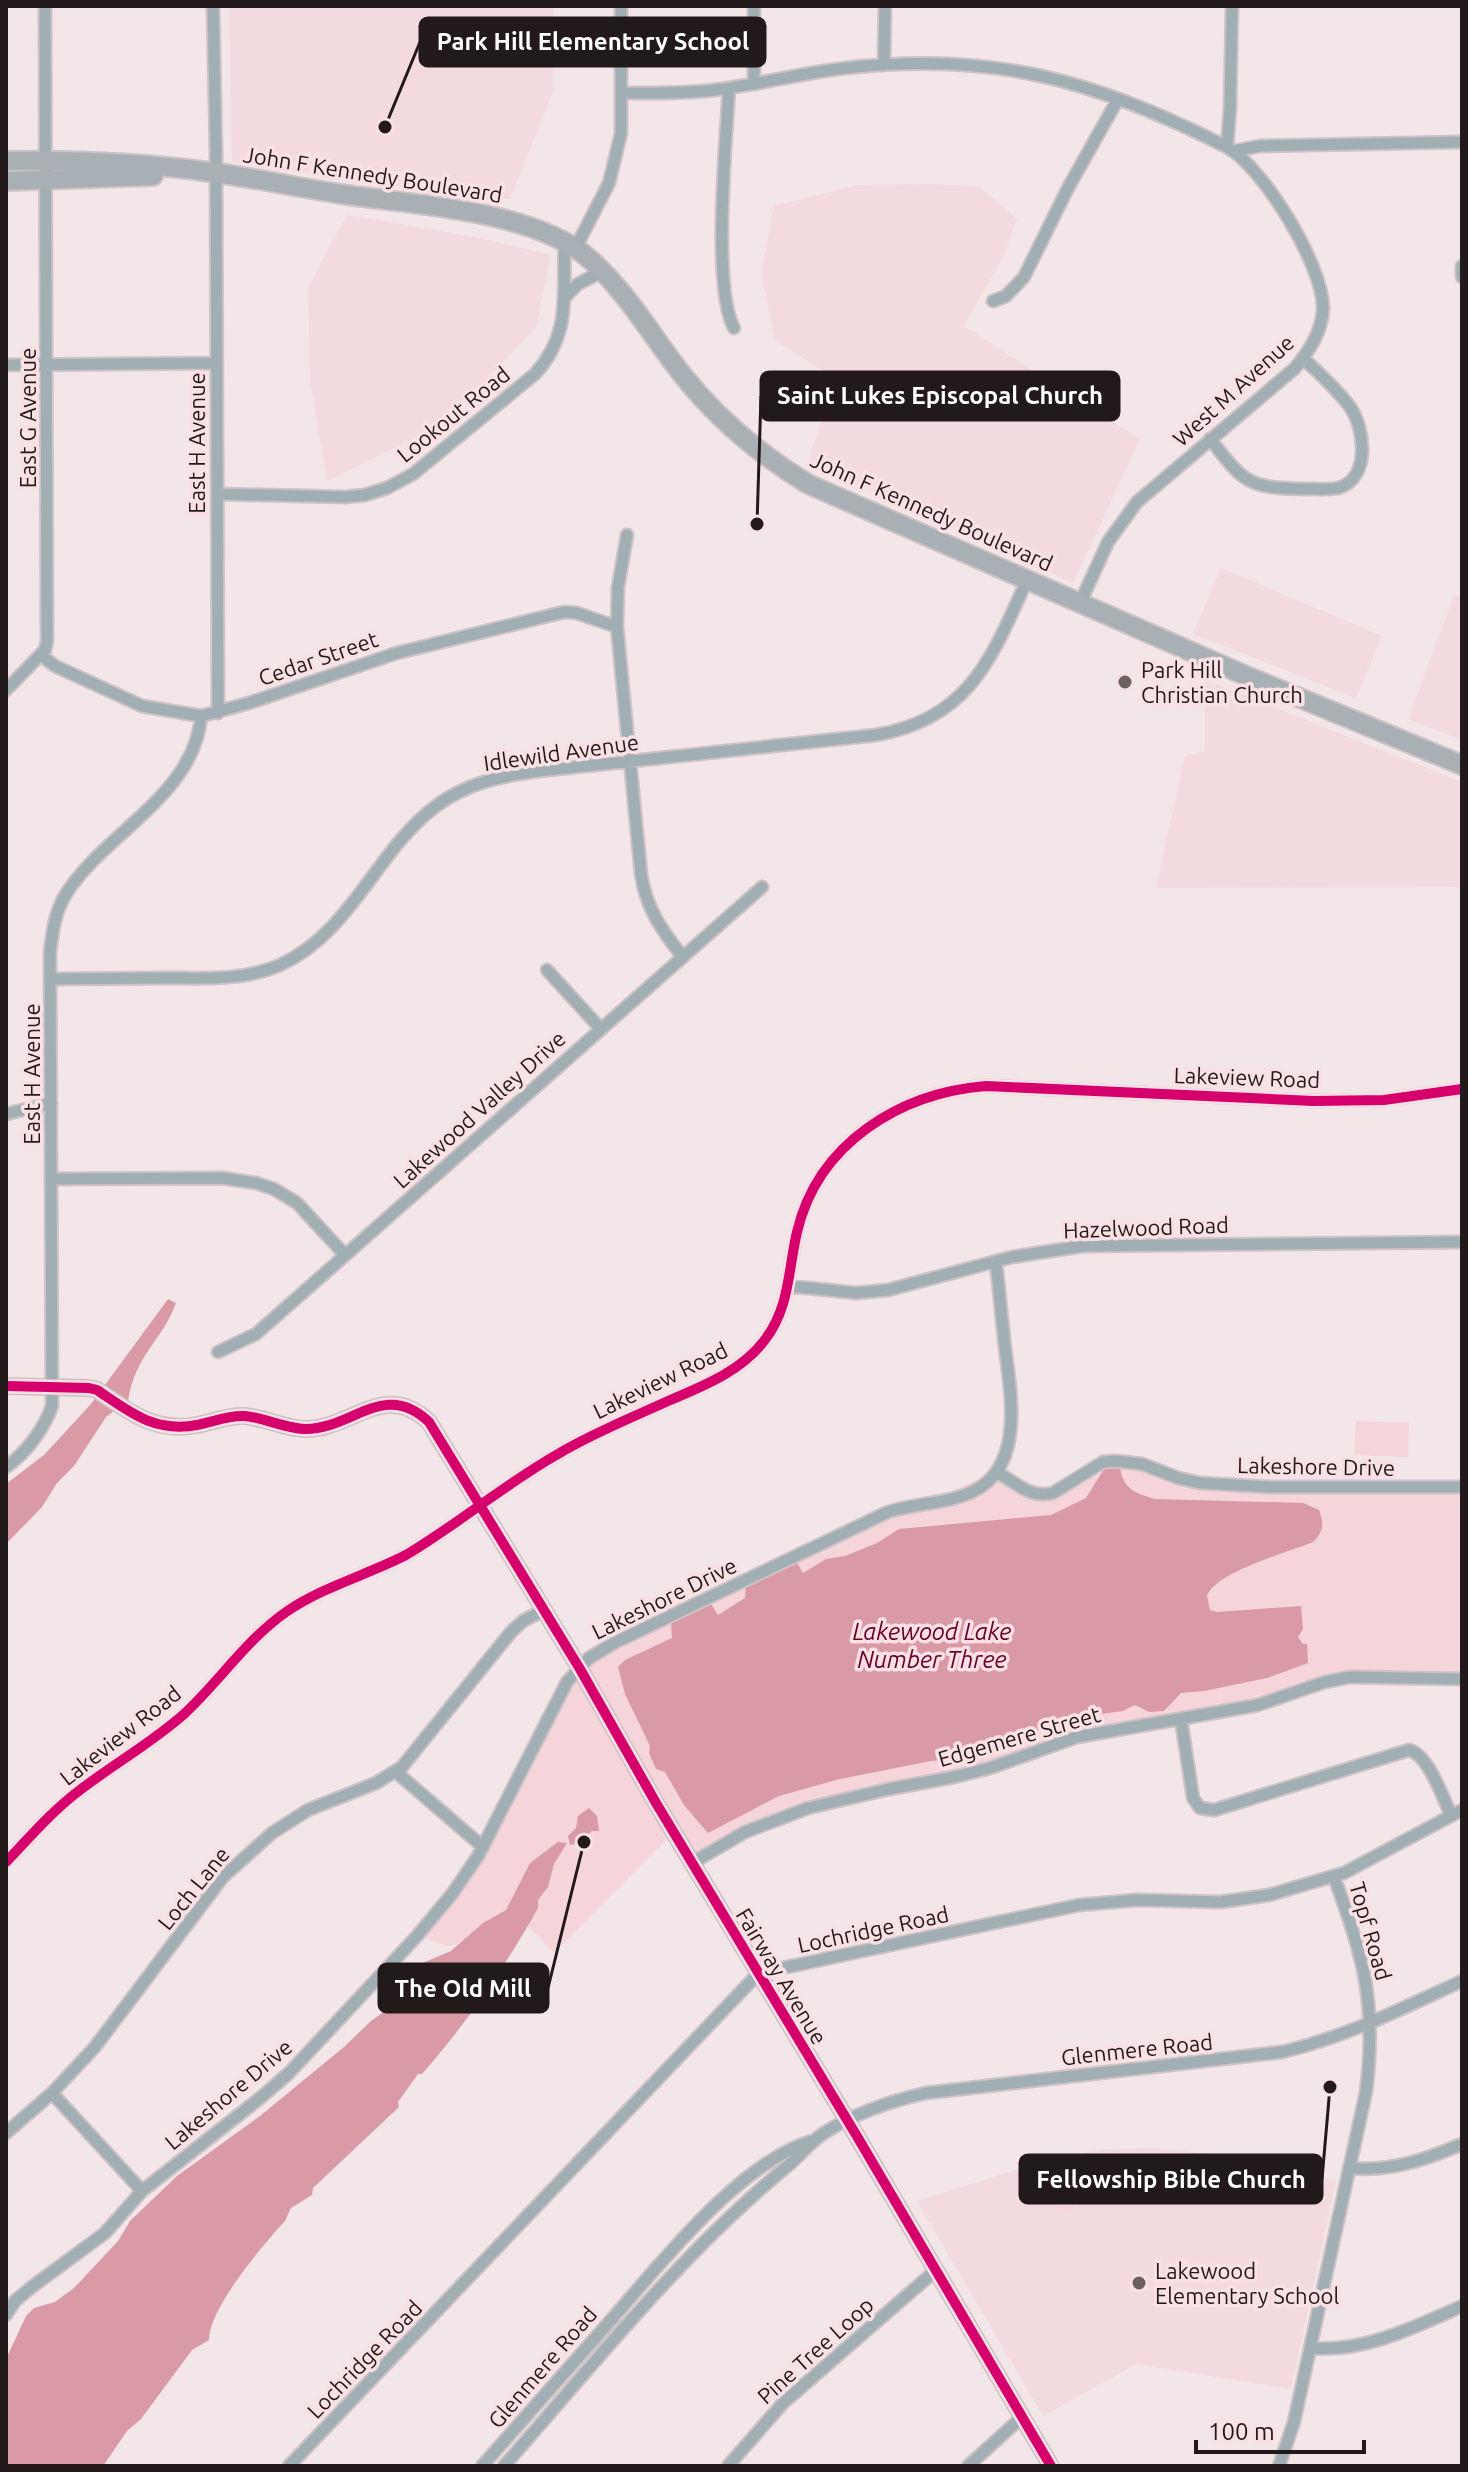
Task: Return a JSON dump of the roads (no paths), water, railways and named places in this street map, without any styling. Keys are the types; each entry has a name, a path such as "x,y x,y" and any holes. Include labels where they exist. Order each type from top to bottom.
{"main road":[{"name":"John F Kennedy Boulevard","path":"6,161 46,170"},
{"name":"John F Kennedy Boulevard","path":"6,181 46,170 117,162 216,173 481,215 538,229 570,246 603,271 721,419 759,452 808,484 1249,677 1462,765"}],"street":[{"name":"East G Avenue","path":"41,655 47,641 45,6"},
{"name":"East H Avenue","path":"213,6 218,713"},
{"path":"570,246 609,183 621,133 621,6"},
{"path":"754,6 754,84"},
{"path":"884,65 885,6"},
{"path":"1231,149 1232,6"},
{"path":"622,93 687,93 826,70 958,63 1008,68 1072,83 1118,99 1231,149 1462,142"},
{"path":"729,88 723,241 727,310 734,328"},
{"path":"993,301 1006,296 1024,277 1068,188 1118,99"},
{"name":"West M Avenue","path":"1080,603 1108,542 1124,517 1152,487 1304,359 1320,327 1323,310 1318,281 1273,193 1247,162 1231,149"},
{"name":"Lookout Road","path":"217,494 345,497 365,495 400,482 535,374 557,341 562,325 570,246"},
{"path":"1462,266 1462,277"},
{"path":"565,298 571,288 603,271"},
{"path":"1210,439 1239,473 1261,485 1323,489 1338,488 1348,482 1360,465 1362,451 1356,419 1335,389 1304,359"},
{"path":"6,365 216,363"},
{"path":"627,535 618,587 617,627 643,892 657,925 682,956"},
{"name":"Idlewild Avenue","path":"50,979 239,976 277,966 318,941 407,834 436,806 478,783 504,776 876,735 924,720 963,693 989,661 1027,580"},
{"name":"Cedar Street","path":"41,655 55,666 142,706 201,716 397,653 564,612 577,613 617,627"},
{"path":"6,690 41,655"},
{"name":"East H Avenue","path":"6,1467 23,1452 52,1406 50,979 51,941 56,917 66,893 81,874 166,789 182,767 195,746 201,716"},
{"name":"Lakewood Valley Drive","path":"218,1352 256,1334 762,887"},
{"path":"547,970 600,1028"},
{"name":"Lakeview Road","path":"6,1862 78,1791 180,1717 255,1638 284,1613 327,1589 406,1555 560,1452 718,1379 746,1360 777,1322 789,1286 798,1227 812,1193 827,1168 861,1132 879,1119 928,1096 986,1086 1360,1101 1462,1089"},
{"path":"6,1114 51,1103"},
{"path":"51,1179 222,1178 256,1183 274,1189 297,1203 345,1255"},
{"name":"Hazelwood Road","path":"789,1286 868,1293 1057,1249 1095,1245 1462,1242"},
{"path":"996,1262 1011,1418 1005,1455 996,1472"},
{"path":"6,1386 52,1386"},
{"name":"Fairway Avenue","path":"52,1386 97,1390 143,1420 166,1426 183,1427 243,1416 304,1429 337,1423 367,1408 385,1404 410,1408 429,1422 580,1669 1051,2466"},
{"name":"Lakeshore Drive","path":"6,2315 15,2301 33,2286 105,2233 142,2191 259,2099 299,2063 417,1936 452,1894 483,1847 554,1702 573,1672 616,1642 897,1509 973,1492 996,1472 1031,1494 1045,1495 1103,1462 1127,1462 1200,1483 1270,1487 1462,1487"},
{"name":"Loch Lane","path":"6,2133 52,2093 113,2025 200,1906 249,1851 308,1810 396,1772 415,1754 511,1632 523,1621 544,1610"},
{"name":"Edgemere Street","path":"692,1863 745,1832 808,1808 966,1774 1077,1737 1258,1705 1325,1682 1350,1677 1462,1679"},
{"path":"1181,1719 1193,1798 1200,1808 1214,1810 1409,1750 1419,1754 1457,1812"},
{"path":"396,1772 483,1847"},
{"name":"Lochridge Road","path":"289,2466 743,1988 760,1976 773,1970 1079,1905 1137,1900 1192,1902 1248,1899 1334,1877 1457,1812"},
{"name":"Topf Road","path":"1279,2466 1294,2422 1366,2092 1371,2024 1361,1955 1334,1877"},
{"name":"Glenmere Road","path":"482,2466 710,2210 795,2146 813,2141 847,2120 887,2103 926,2093 1259,2056 1308,2046 1371,2024 1462,1981"},
{"path":"52,2093 142,2191"},
{"name":"Glenmere Road","path":"504,2466 689,2256 813,2141"},
{"path":"1349,2168 1369,2170 1394,2167 1431,2158 1462,2144"},
{"name":"Pine Tree Loop","path":"728,2466 783,2403 935,2271"},
{"path":"1310,2348 1332,2350 1379,2339 1462,2306"},
{"path":"968,2466 1022,2417"}],"water":[{"path":"168,1299 176,1303 136,1372 128,1401 106,1417 42,1507 6,1544 6,1484 44,1455 91,1404"},
{"name":"Lakewood Lake Number Three","path":"1120,1468 1124,1481 1132,1490 1155,1499 1303,1503 1319,1510 1322,1527 1313,1542 1238,1571 1213,1587 1207,1596 1210,1610 1217,1612 1301,1606 1303,1629 1298,1637 1303,1644 1307,1644 1308,1663 1267,1678 1181,1693 1164,1711 1149,1712 1135,1705 1123,1711 1057,1720 1041,1729 958,1759 931,1761 840,1779 779,1796 708,1833 684,1805 665,1772 656,1769 649,1753 650,1746 625,1694 618,1667 625,1660 672,1638 671,1622 711,1604 718,1615 745,1598 746,1585 797,1563 803,1573 826,1559 845,1556 877,1543 899,1529 1051,1515 1086,1498 1104,1469"},
{"path":"589,1808 597,1816 599,1831 592,1831 580,1843 570,1845 568,1836 576,1828 578,1816"},
{"path":"558,1842 567,1843 554,1864 548,1887 538,1900 538,1908 469,2015 422,2074 418,2074 398,2102 399,2107 313,2188 312,2195 291,2208 285,2221 227,2295 211,2327 209,2340 192,2350 103,2466 6,2466 6,2359 26,2316 34,2308 55,2302 74,2288 118,2241 130,2221 177,2176 260,2116 392,2006 425,1962 451,1951 483,1923 506,1910 530,1863"}],"place":[{"name":"Park Hill Elementary School","path":"385,127"},
{"name":"Saint Lukes Episcopal Church","path":"757,524"},
{"name":"Park Hill Christian Church","path":"1125,682"},
{"name":"The Old Mill","path":"584,1842"},
{"name":"Fellowship Bible Church","path":"1330,2087"},
{"name":"Lakewood Elementary School","path":"1139,2283"}]}
